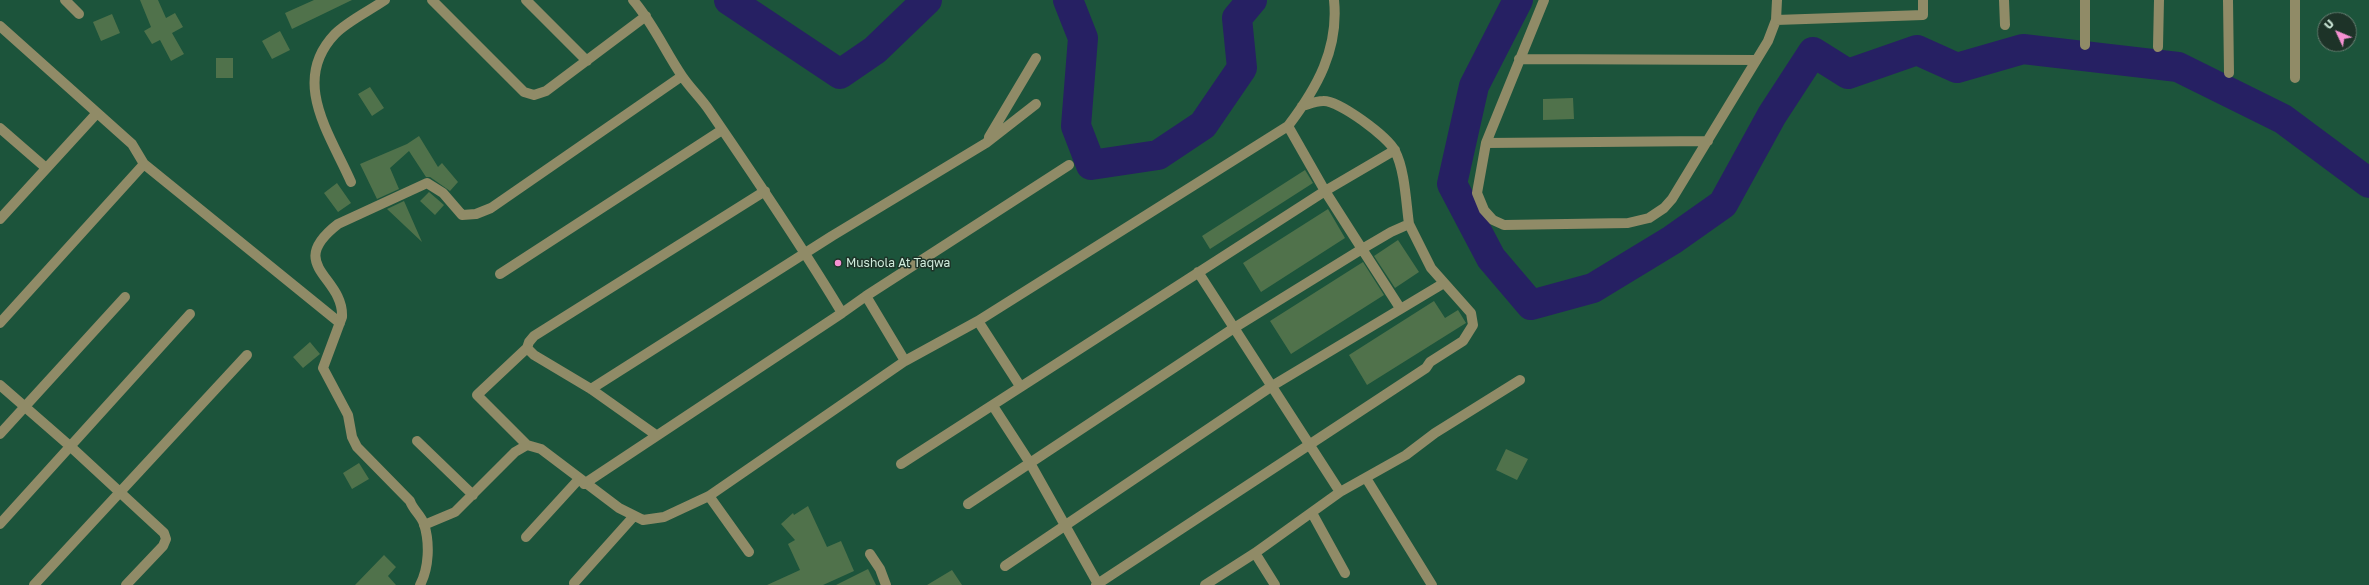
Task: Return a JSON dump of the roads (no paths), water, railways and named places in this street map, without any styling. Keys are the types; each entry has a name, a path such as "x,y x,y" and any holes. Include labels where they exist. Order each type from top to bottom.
{"street":[{"path":"65,0 79,14"},
{"path":"351,182 315,101 313,84 315,72 322,54 336,34 385,0"},
{"path":"432,0 524,92 534,94 546,91 646,16"},
{"path":"526,0 587,61"},
{"path":"633,0 646,16 682,76 765,191 807,254 842,313"},
{"path":"765,191 534,336 529,342 527,348 477,395 526,445 541,449 619,508 642,520 664,517 709,496 905,361 978,321 1288,126 1302,106 1323,70 1332,46 1336,22 1334,0"},
{"path":"1544,0 1486,143 1478,193 1484,210 1493,220 1504,225 1628,223 1649,218 1664,208 1672,199 1768,41 1776,20 1777,0"},
{"path":"1776,20 1923,16 1923,0"},
{"path":"2004,0 2005,25"},
{"path":"2085,0 2085,44"},
{"path":"2158,47 2159,0"},
{"path":"2228,0 2229,73"},
{"path":"2295,0 2295,78"},
{"path":"0,26 132,144 144,164 340,323"},
{"path":"986,143 1036,58"},
{"path":"1519,59 1756,60"},
{"path":"420,585 428,562 424,525 412,507 410,500 357,447 352,437 348,415 323,368 326,356 340,323 342,309 339,299 320,271 316,258 317,246 328,232 338,224 427,184 443,192 462,215 476,214 490,208 682,76"},
{"path":"993,406 1030,463 1067,526 1097,584 1420,372 1430,362 1463,341 1473,325 1471,313 1431,268 1409,224 1400,162 1395,150 1383,138 1334,103 1323,101 1302,106"},
{"path":"591,389 807,254 832,236 986,143 1036,104"},
{"path":"0,219 97,113"},
{"path":"1288,126 1325,191 1400,308"},
{"path":"0,128 46,168"},
{"path":"500,274 722,130"},
{"path":"1486,143 1708,141"},
{"path":"901,464 1325,191 1395,150"},
{"path":"0,323 144,164"},
{"path":"526,537 582,481 656,435 866,296 1069,165"},
{"path":"968,504 1234,328 1391,232 1409,224"},
{"path":"1198,272 1340,492"},
{"path":"1005,566 1067,526 1272,386 1444,283"},
{"path":"866,296 905,361"},
{"path":"0,434 125,297"},
{"path":"0,524 190,314"},
{"path":"978,321 1020,386"},
{"path":"527,348 534,355 591,389 656,435"},
{"path":"34,585 247,355"},
{"path":"1205,585 1255,553 1340,492 1406,455 1435,433 1520,380"},
{"path":"0,385 71,447 164,533 166,539 163,546 126,585"},
{"path":"417,441 473,495"},
{"path":"424,525 455,512 515,452 526,445"},
{"path":"1366,478 1432,585"},
{"path":"709,496 749,552"},
{"path":"1312,513 1345,573"},
{"path":"574,583 634,516"},
{"path":"1255,553 1275,585"},
{"path":"870,554 880,569 886,585"}],"waterway":[{"path":"729,0 840,74 875,50 927,0"},
{"path":"1068,0 1083,38 1076,126 1091,165 1158,155 1203,125 1242,68 1237,18 1252,0"},
{"path":"1518,0 1474,86 1452,184 1491,258 1531,305 1593,288 1672,240 1723,204 1772,115 1813,52 1848,74 1917,50 1957,68 2023,49 2178,67 2283,119 2369,183"}],"place":[{"name":"Mushola At Taqwa","path":"838,263"}]}
